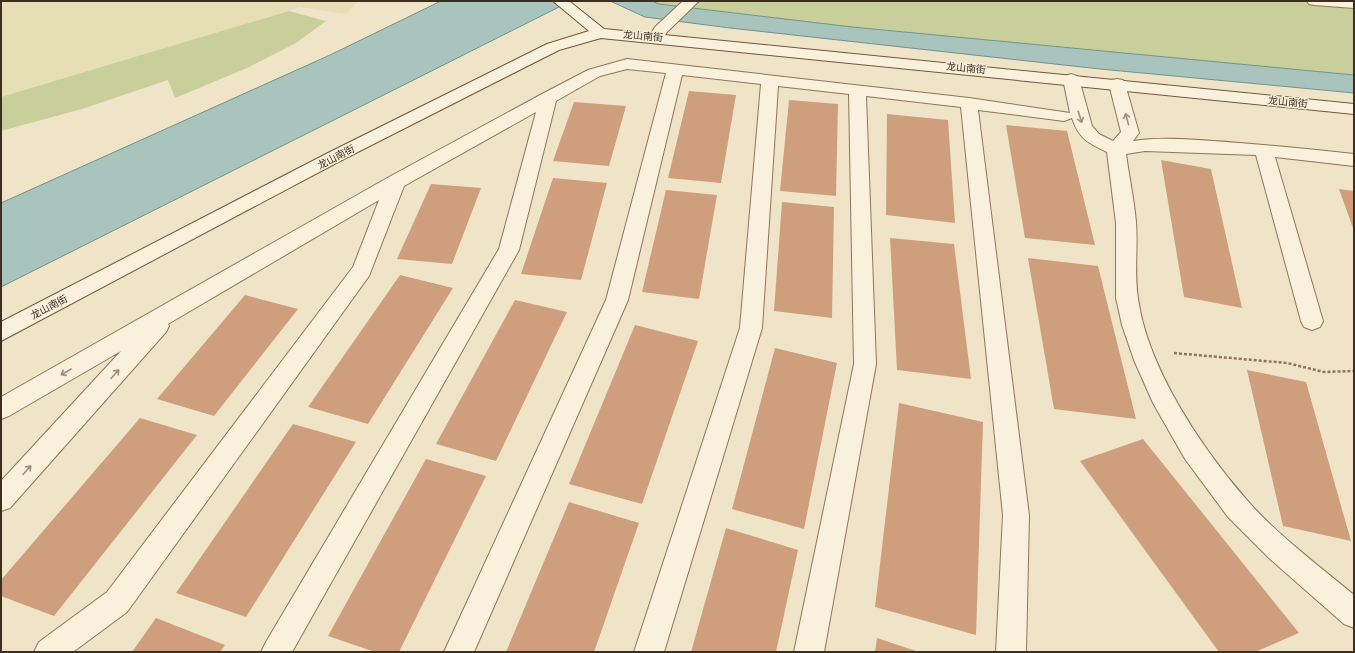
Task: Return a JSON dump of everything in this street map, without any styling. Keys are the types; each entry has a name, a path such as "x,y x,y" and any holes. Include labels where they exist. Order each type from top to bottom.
{"street":[{"path":"657,37 660,30 692,1"},
{"path":"1314,1 1354,4"},
{"path":"562,3 600,33"},
{"name":"龙山南街","path":"1,332 334,157 553,47 600,33 657,37 1354,109"},
{"path":"1,409 396,182 594,73 627,64 968,103 1064,116"},
{"path":"459,652 617,300 675,70"},
{"path":"1071,79 1084,128 1093,138 1116,149 1146,145 1198,146 1264,150 1354,160"},
{"path":"649,652 751,328 770,80"},
{"path":"1117,84 1130,133 1116,149 1126,223 1127,298 1145,360 1161,396 1194,451 1237,508 1279,549 1354,614"},
{"path":"810,652 865,364 857,91"},
{"path":"276,652 509,250 548,98"},
{"path":"968,103 1016,515 1011,652"},
{"path":"1264,150 1312,321"},
{"path":"49,652 117,602 362,270 396,182"},
{"path":"1,499 173,311"}],"path":[{"path":"1174,353 1287,363 1324,372 1354,371"}],"shaded area":[{"path":"1,1 358,1 346,14 299,7 1,97"}],"green space":[{"path":"652,1 1354,1 1354,75 852,27 659,4"},
{"path":"289,11 326,21 296,43 247,68 175,98 168,80 82,109 1,131 1,97"}],"water":[{"path":"441,1 571,1 1,287 1,203 330,55"},
{"path":"610,1 652,1 659,4 852,27 1354,75 1354,93 1100,69 730,28 645,17"}],"building":[{"path":"689,91 736,95 721,183 668,178"},
{"path":"789,100 838,104 836,196 780,191"},
{"path":"574,102 626,106 609,166 553,161"},
{"path":"887,114 948,120 955,223 886,215"},
{"path":"1006,125 1067,131 1095,245 1025,238"},
{"path":"1161,160 1211,169 1242,308 1184,297"},
{"path":"553,178 607,183 581,280 521,274"},
{"path":"431,184 481,188 452,264 397,259"},
{"path":"1339,189 1354,191 1354,231"},
{"path":"666,190 717,195 699,299 642,292"},
{"path":"782,202 834,207 832,318 774,311"},
{"path":"890,238 954,244 971,379 897,370"},
{"path":"1028,258 1098,266 1136,419 1054,409"},
{"path":"400,275 453,288 368,424 308,407"},
{"path":"245,295 298,309 214,416 157,399"},
{"path":"515,300 567,312 496,461 436,444"},
{"path":"635,325 698,341 642,504 569,484"},
{"path":"775,348 837,363 804,529 732,509"},
{"path":"1247,370 1306,382 1351,541 1283,526"},
{"path":"899,403 983,422 976,635 875,607"},
{"path":"140,418 197,435 54,616 1,596 1,580"},
{"path":"293,424 356,442 246,617 176,593"},
{"path":"1143,439 1299,633 1255,652 1219,652 1080,461"},
{"path":"426,459 486,476 399,652 375,652 328,636"},
{"path":"569,502 639,523 594,652 506,652"},
{"path":"726,528 798,550 776,652 691,652"},
{"path":"156,618 225,645 220,652 132,652"},
{"path":"877,638 919,652 875,652"}]}
